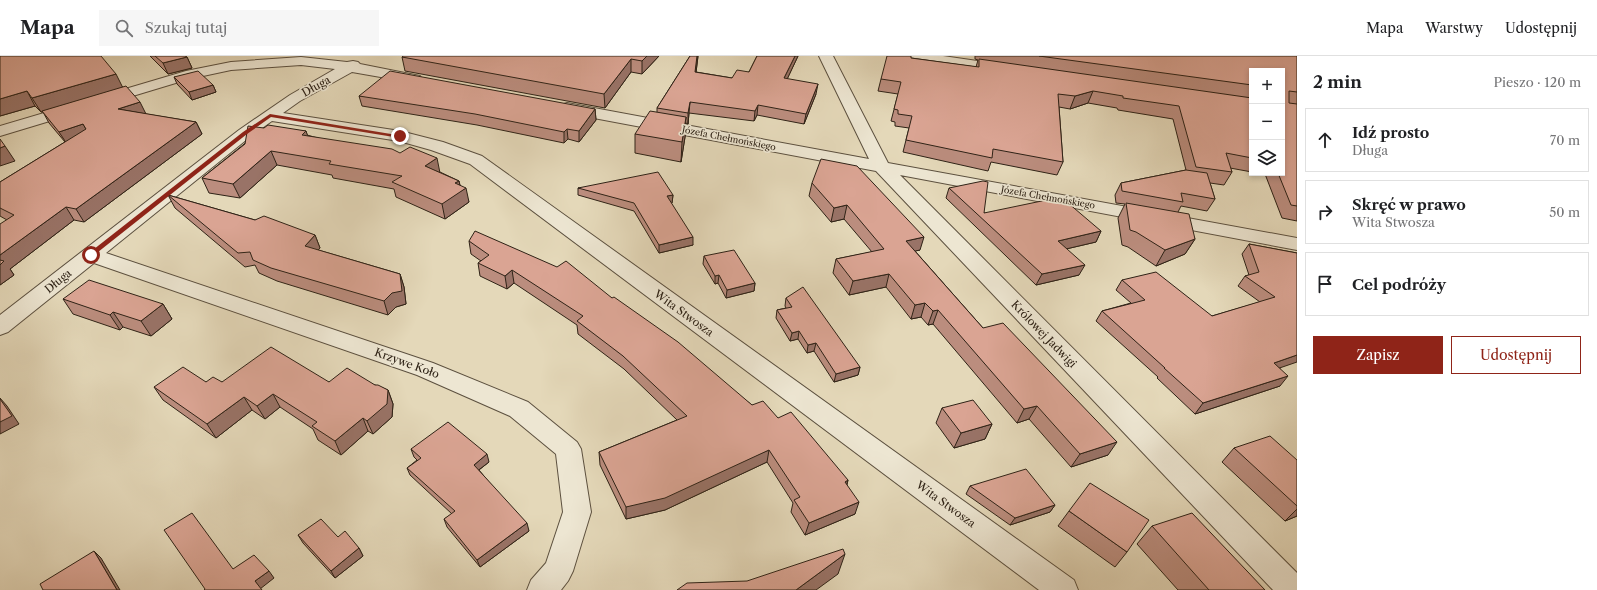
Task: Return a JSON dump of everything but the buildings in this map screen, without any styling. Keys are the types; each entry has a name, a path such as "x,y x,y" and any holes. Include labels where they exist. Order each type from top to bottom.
{"street":[{"name":"Długa","path":"0,327 239,138 295,98 370,56"},
{"name":"Królowej Jadwigi","path":"826,56 882,167 1293,590"},
{"path":"913,56 1016,71"},
{"path":"0,131 186,75 232,66 300,61 350,67 428,82"},
{"name":"Józefa Chełmońskiego","path":"553,105 1297,244"},
{"name":"Wita Stwosza","path":"270,116 400,136 437,146 476,160 1063,590"},
{"name":"Krzywe Koło","path":"91,255 426,369 519,409 568,450 577,512 558,572 542,590"}],"route":[{"path":"91,255 245,133 270,116 400,136"}]}
